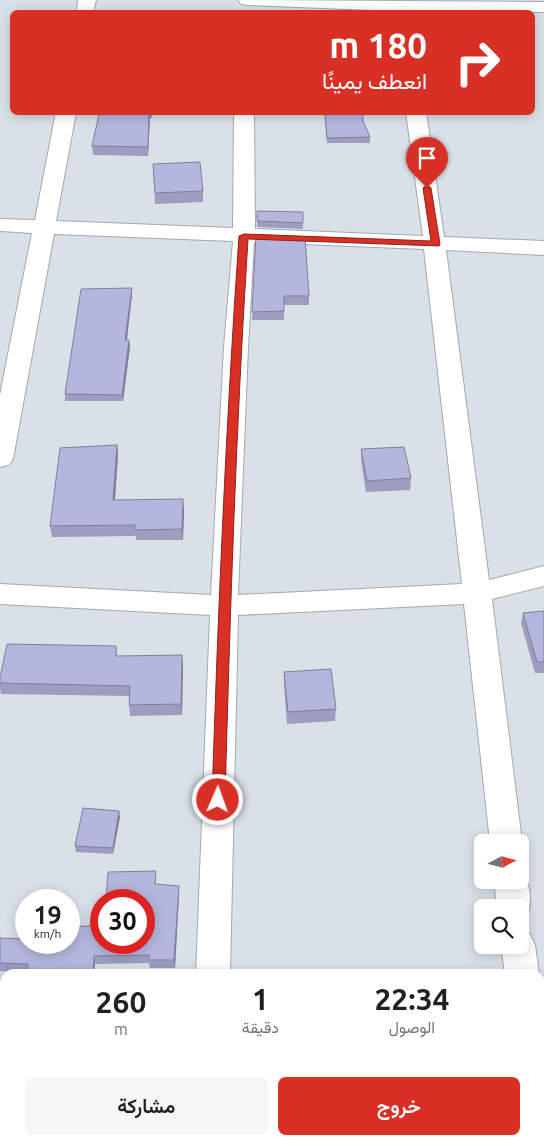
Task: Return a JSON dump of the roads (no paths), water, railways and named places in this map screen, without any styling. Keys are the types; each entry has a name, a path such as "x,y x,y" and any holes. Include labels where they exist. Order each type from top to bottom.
{"street":[{"path":"245,0 397,6 544,7"},
{"path":"0,459 65,115"},
{"path":"213,969 224,606 236,347 244,236 244,115"},
{"path":"416,115 436,244 460,435 476,594 505,834"},
{"path":"0,225 544,248"},
{"path":"0,594 224,606 476,594 544,576"},
{"path":"519,954 521,969"}]}
